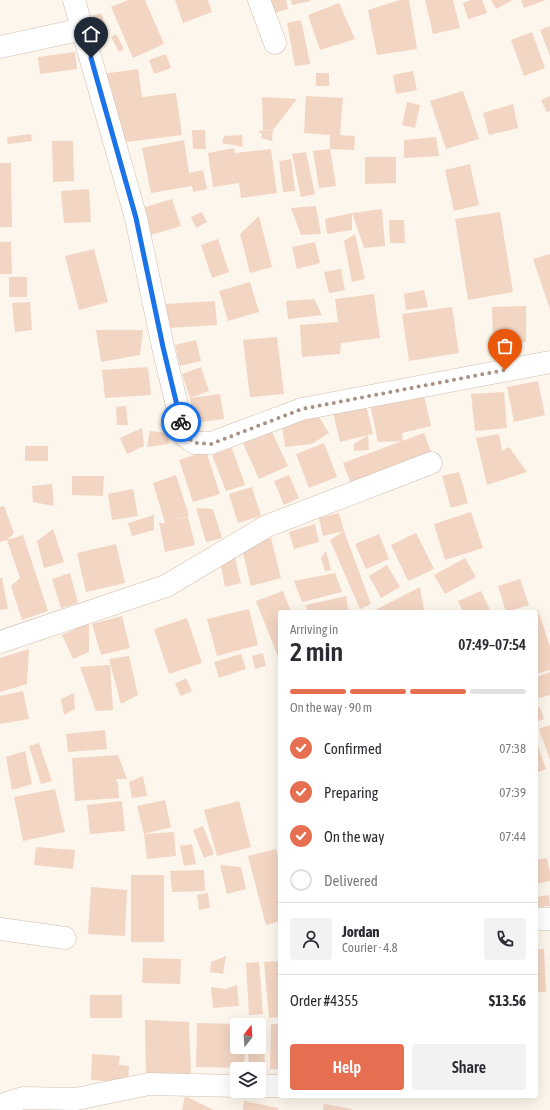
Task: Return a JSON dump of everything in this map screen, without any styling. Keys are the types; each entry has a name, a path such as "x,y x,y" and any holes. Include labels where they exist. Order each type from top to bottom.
{"street":[{"path":"74,0 136,218 163,347 184,435 195,443 211,444 302,409 550,362"},
{"path":"259,0 275,43"},
{"path":"0,47 83,30"},
{"path":"0,642 166,586 267,526 431,463"},
{"path":"538,919 550,919"},
{"path":"0,929 65,938"},
{"path":"1,1110 7,1103 23,1098 76,1099 149,1084 230,1086"},
{"path":"266,1086 278,1086"}],"building":[{"path":"128,0 145,0 164,44 133,58 111,7"},
{"path":"175,0 208,0 212,12 183,23"},
{"path":"268,0 286,0 288,9 272,14"},
{"path":"291,0 311,0 311,1 292,5"},
{"path":"400,0 409,0 417,49 377,55 368,10"},
{"path":"425,0 453,0 460,28 433,34"},
{"path":"471,0 482,0 487,13 468,19 463,3"},
{"path":"491,0 513,0 496,9"},
{"path":"521,0 546,0 524,8"},
{"path":"339,3 355,39 320,50 308,15"},
{"path":"101,13 105,24 97,27 93,16"},
{"path":"301,20 310,64 295,66 287,23"},
{"path":"550,26 550,56 540,30"},
{"path":"532,32 545,68 524,76 511,40"},
{"path":"116,34 124,49 119,52 111,37"},
{"path":"75,52 77,69 40,74 38,57"},
{"path":"166,54 171,68 154,74 149,60"},
{"path":"138,69 142,97 176,93 182,135 111,144 102,74"},
{"path":"413,71 417,90 396,94 393,75"},
{"path":"316,73 329,73 329,86 316,86"},
{"path":"463,91 479,139 446,149 430,101"},
{"path":"306,96 343,98 340,135 355,136 354,150 330,149 330,135 304,133"},
{"path":"550,96 550,111 547,112 541,100"},
{"path":"262,97 297,99 273,130 272,141 261,138 262,134 258,131 272,130 263,130"},
{"path":"407,102 420,105 415,128 402,125"},
{"path":"513,104 518,128 489,135 483,113"},
{"path":"192,130 205,130 206,149 193,149"},
{"path":"31,134 32,141 8,144 7,137"},
{"path":"242,135 243,147 222,143 224,136"},
{"path":"436,137 439,156 404,158 404,140"},
{"path":"184,140 189,173 203,170 207,189 193,192 192,186 151,193 142,148"},
{"path":"52,141 73,141 74,181 53,182"},
{"path":"234,148 236,161 235,153 271,149 277,193 241,198 239,183 213,187 208,153"},
{"path":"330,149 336,186 319,188 313,151"},
{"path":"306,152 315,194 301,197 292,154"},
{"path":"365,157 396,157 396,183 365,184"},
{"path":"291,159 295,191 283,192 279,161"},
{"path":"0,163 11,163 12,227 0,227"},
{"path":"470,164 479,205 454,211 445,170"},
{"path":"89,189 91,222 64,223 61,191"},
{"path":"172,199 181,226 151,235 142,208"},
{"path":"316,206 321,234 301,235 291,208"},
{"path":"382,209 385,246 364,248 352,213"},
{"path":"202,212 207,222 196,228 191,217"},
{"path":"500,212 513,292 468,300 455,219"},
{"path":"352,213 352,230 327,234 325,219"},
{"path":"259,216 272,267 250,273 240,234"},
{"path":"389,220 404,220 405,243 390,243"},
{"path":"355,234 365,279 352,282 344,241"},
{"path":"218,239 229,272 212,278 201,245"},
{"path":"0,242 11,242 12,274 0,274"},
{"path":"315,242 320,263 297,269 292,247"},
{"path":"94,249 108,302 79,310 65,256"},
{"path":"550,254 550,309 533,259"},
{"path":"341,269 345,290 329,293 324,272"},
{"path":"9,277 27,277 27,297 9,297"},
{"path":"250,282 259,312 228,321 219,291"},
{"path":"424,290 428,307 406,310 404,294"},
{"path":"374,294 380,338 341,343 340,354 302,357 300,325 338,322 335,299"},
{"path":"314,299 322,315 288,319 286,301"},
{"path":"215,301 217,325 168,328 166,304"},
{"path":"30,302 32,330 15,332 12,303"},
{"path":"526,306 526,342 493,343 492,307"},
{"path":"452,307 459,353 409,361 402,314"},
{"path":"96,330 143,330 140,355 101,362"},
{"path":"277,337 284,394 250,397 243,340"},
{"path":"196,340 201,361 180,366 175,345"},
{"path":"148,367 151,395 105,398 102,370"},
{"path":"201,367 209,391 190,398 182,374"},
{"path":"538,381 545,415 514,422 507,387"},
{"path":"504,392 507,428 475,431 471,394"},
{"path":"220,394 224,419 194,423 190,398"},
{"path":"424,396 431,426 402,433 403,441 378,442 370,404 395,403"},
{"path":"366,405 373,434 340,442 333,413"},
{"path":"126,406 128,425 117,425 116,407"},
{"path":"317,414 329,433 312,444 285,447 281,419"},
{"path":"142,428 144,446 127,454 120,438"},
{"path":"270,428 288,466 259,479 242,441"},
{"path":"150,431 168,433 169,444 147,447"},
{"path":"424,433 433,457 352,487 343,463"},
{"path":"499,434 502,451 509,447 527,472 487,485 476,438"},
{"path":"368,435 369,450 354,451 354,444"},
{"path":"324,443 337,477 309,488 296,454"},
{"path":"25,446 48,446 48,461 25,461"},
{"path":"232,448 245,485 226,491 212,455"},
{"path":"206,451 220,494 193,502 179,460"},
{"path":"459,472 468,503 451,508 442,476"},
{"path":"176,475 189,516 173,520 188,517 195,545 165,552 159,523 165,523 153,483"},
{"path":"289,475 299,498 284,505 274,481"},
{"path":"72,476 104,476 103,496 72,495"},
{"path":"52,484 54,506 33,502 32,486"},
{"path":"252,487 261,516 238,523 229,494"},
{"path":"133,489 138,516 112,520 108,494"},
{"path":"4,506 14,533 7,540 0,542 0,507"},
{"path":"196,508 213,509 222,538 206,542"},
{"path":"471,512 483,548 445,560 434,524"},
{"path":"339,513 344,531 323,536 319,518"},
{"path":"154,515 154,530 132,536 128,523"},
{"path":"315,524 319,542 294,549 289,532"},
{"path":"53,529 64,562 44,568 37,541"},
{"path":"344,531 371,604 360,609 330,540"},
{"path":"416,533 434,569 408,581 391,545"},
{"path":"379,534 389,559 366,569 355,544"},
{"path":"23,535 48,611 22,620 11,586 20,578 7,540"},
{"path":"271,538 281,578 251,586 241,545"},
{"path":"116,544 125,583 86,592 77,553"},
{"path":"326,551 331,570 325,571 321,558"},
{"path":"235,558 241,583 225,587 221,566"},
{"path":"465,558 476,577 445,594 434,575"},
{"path":"387,565 400,587 381,598 369,576"},
{"path":"70,573 78,603 61,608 52,579"},
{"path":"335,573 342,592 302,602 294,581"},
{"path":"0,578 2,578 8,609 0,610"},
{"path":"520,579 529,605 513,610 505,610 498,586"},
{"path":"420,587 424,610 377,609"},
{"path":"283,591 290,610 278,610 278,657 256,601"},
{"path":"481,591 490,610 462,610 458,601"},
{"path":"346,596 349,610 307,610 306,605"},
{"path":"249,609 258,645 217,656 207,619"},
{"path":"538,610 550,647 550,670 538,673"},
{"path":"122,616 130,648 101,655 92,624"},
{"path":"187,618 202,663 169,674 154,629"},
{"path":"89,623 89,652 73,659 62,635"},
{"path":"29,649 27,684 0,692 0,658"},
{"path":"263,653 266,666 255,669 252,656"},
{"path":"241,654 246,669 219,678 214,662"},
{"path":"129,656 138,695 121,704 109,659"},
{"path":"110,665 113,710 96,711 80,667"},
{"path":"550,672 550,695 538,698 538,676"},
{"path":"186,678 192,691 181,696 175,684"},
{"path":"23,691 29,719 0,724 0,696"},
{"path":"74,693 75,709 64,715 61,699"},
{"path":"540,707 544,719 538,721 538,708"},
{"path":"550,725 550,760 539,729"},
{"path":"105,730 107,749 68,752 66,734"},
{"path":"39,743 52,781 41,784 29,746"},
{"path":"538,746 546,769 538,772"},
{"path":"25,751 32,784 12,790 6,757"},
{"path":"118,755 127,779 116,779 119,798 75,801 72,758"},
{"path":"143,776 147,796 132,798 129,782"},
{"path":"55,789 65,832 23,841 14,797"},
{"path":"165,800 171,827 144,834 137,806"},
{"path":"122,801 125,831 90,834 87,805"},
{"path":"239,801 251,847 217,856 204,810"},
{"path":"203,826 214,854 204,858 193,830"},
{"path":"174,832 176,856 147,859 144,834"},
{"path":"192,844 196,864 184,866 180,846"},
{"path":"36,847 75,850 73,869 34,865"},
{"path":"276,849 278,857 278,922 266,925 248,856"},
{"path":"547,858 550,871 550,881 538,884 538,860"},
{"path":"220,865 241,867 246,889 227,894"},
{"path":"204,870 205,891 172,892 170,871"},
{"path":"131,875 164,875 164,942 131,942"},
{"path":"91,887 127,890 125,936 88,934"},
{"path":"208,893 210,908 199,910 197,895"},
{"path":"549,895 550,906 538,907 538,897"},
{"path":"538,949 544,949 546,992 538,992"},
{"path":"226,956 223,974 210,972 211,962"},
{"path":"143,958 181,959 180,984 142,983"},
{"path":"278,961 278,1017 269,1018 264,962"},
{"path":"259,962 263,1014 249,1015 246,963"},
{"path":"237,985 239,1006 213,1008 211,987 226,989"},
{"path":"90,995 122,995 122,1018 90,1018"},
{"path":"145,1020 189,1022 191,1074 146,1076"},
{"path":"197,1023 230,1024 230,1054 245,1054 244,1062 230,1062 230,1068 196,1067"},
{"path":"271,1024 278,1024 278,1069 270,1069"},
{"path":"92,1054 120,1056 119,1065 129,1066 128,1083 91,1080"},
{"path":"248,1054 264,1054 265,1062 249,1062"},
{"path":"185,1096 214,1110 182,1110"},
{"path":"244,1101 278,1108 278,1110 243,1110"},
{"path":"324,1104 352,1109 352,1110 323,1110"}],"way so far":[{"path":"181,422 184,435 195,443 211,444 302,409 505,370"}],"route":[{"path":"91,58 136,218 163,347 181,422"}]}
